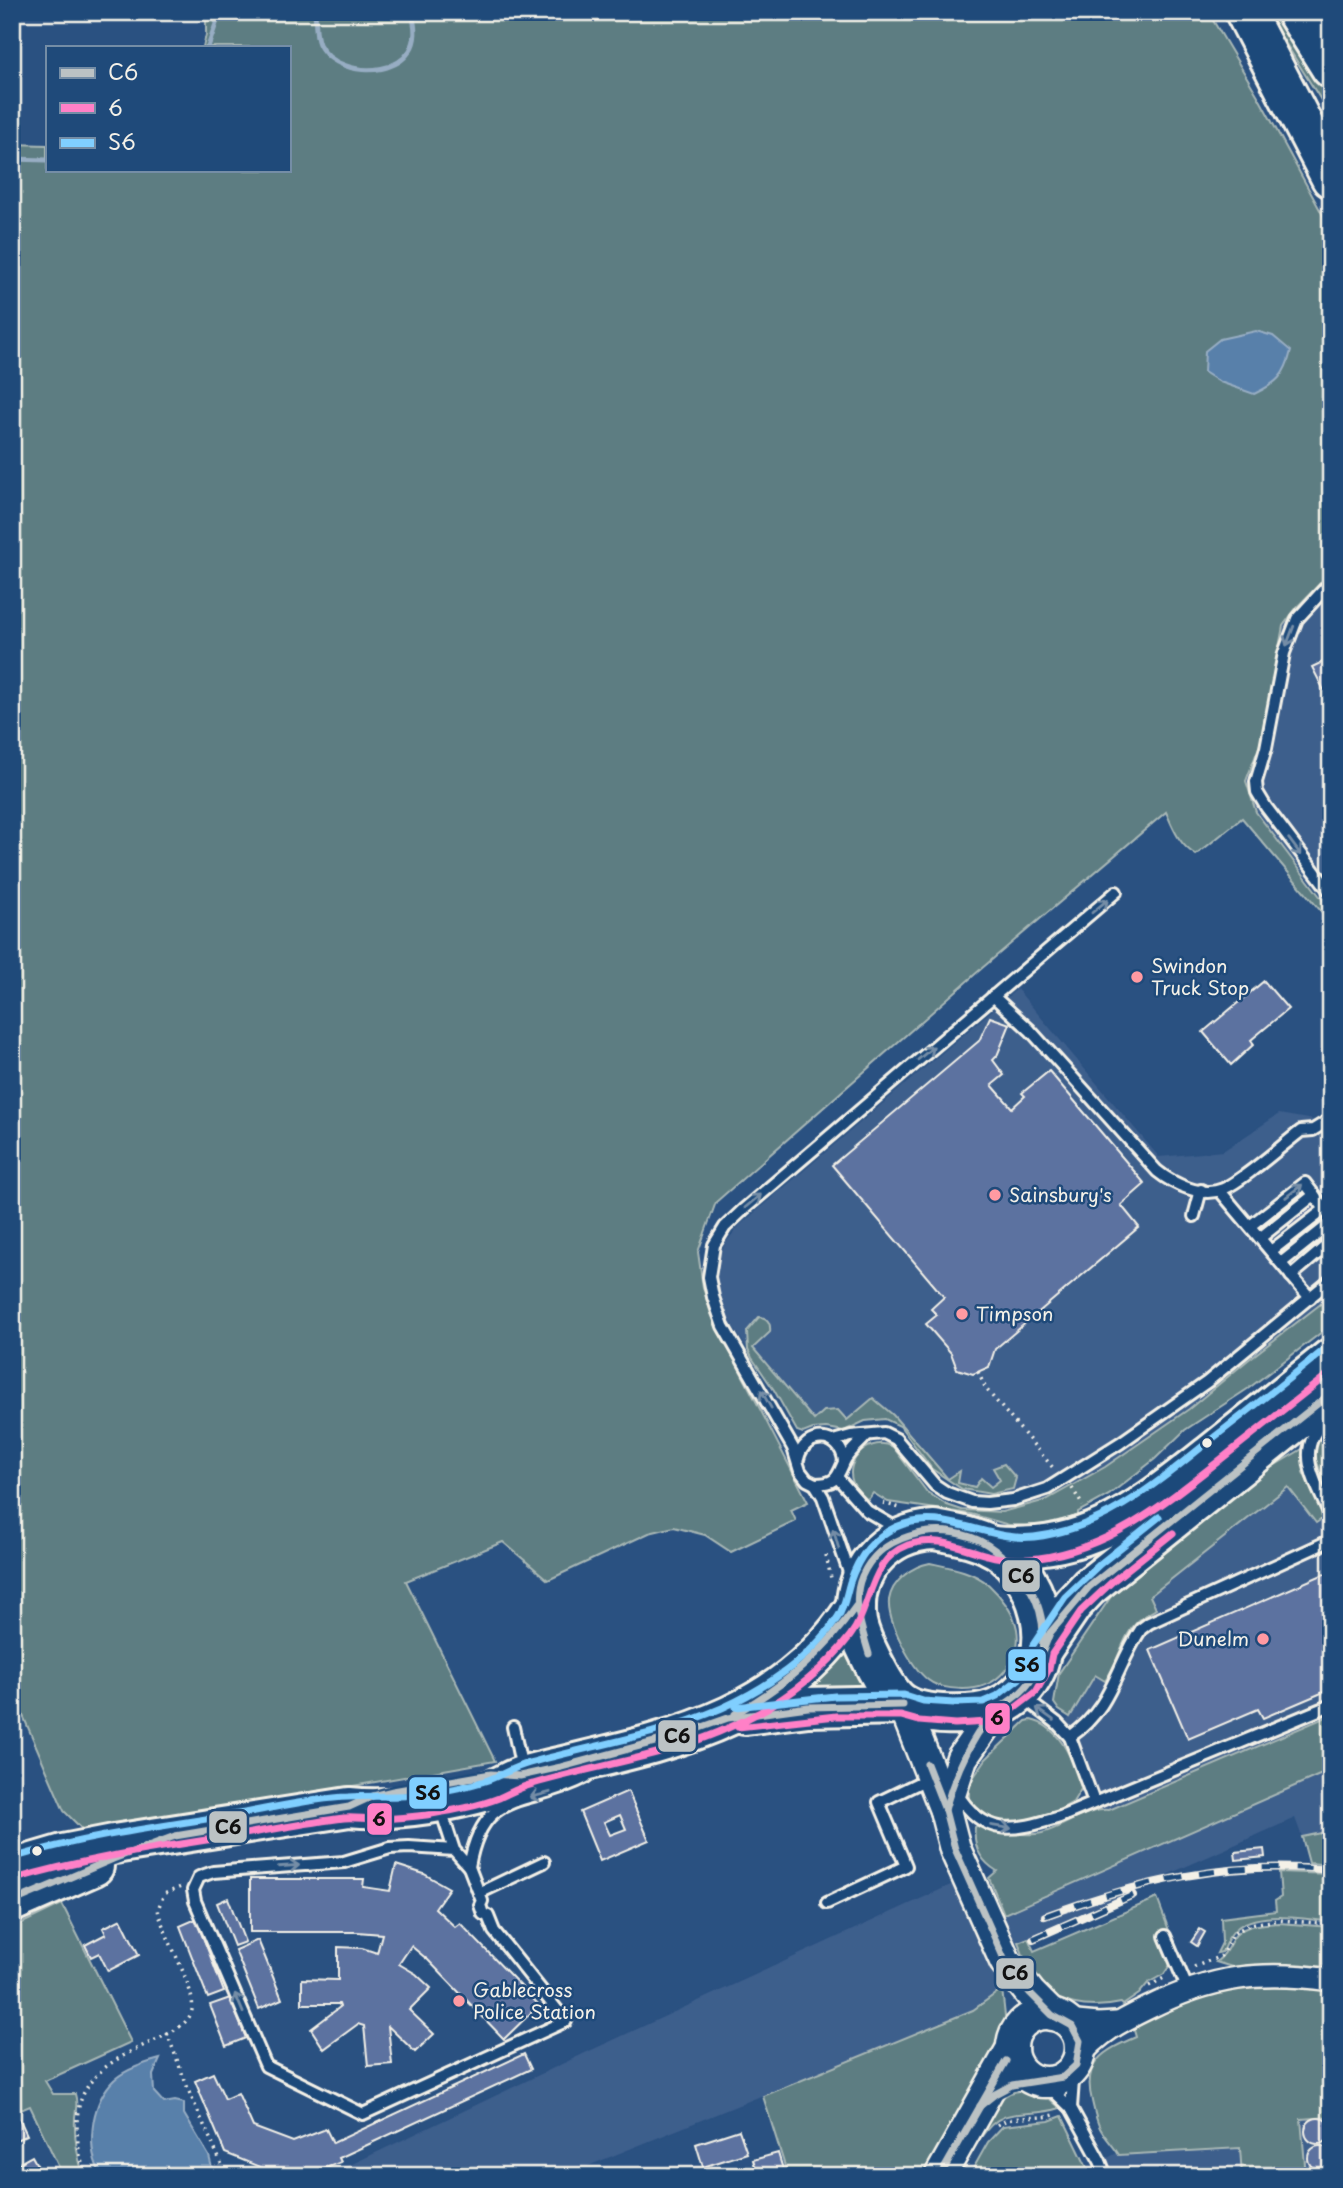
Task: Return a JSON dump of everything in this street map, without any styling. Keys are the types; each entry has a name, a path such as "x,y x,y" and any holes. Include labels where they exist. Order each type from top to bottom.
{"highway":[{"path":"1245,12 1331,178"},
{"path":"1251,12 1331,138"},
{"path":"1296,12 1331,68"},
{"path":"728,1718 794,1678 831,1640 848,1596 877,1554 910,1521 991,1546 1018,1549 1062,1543 1092,1533 1131,1514 1331,1358"},
{"path":"1042,1650 1073,1604 1089,1587 1331,1393"},
{"path":"848,1596 868,1652 882,1679 895,1698 904,1705 915,1710 945,1714 973,1713 1008,1701 1037,1670 1042,1650 1041,1618 1030,1588 1007,1558 991,1546"},
{"path":"12,1869 63,1854 349,1807 382,1793 491,1790 522,1776 645,1745 728,1718 808,1707 904,1705"},
{"path":"12,1902 87,1869 175,1836"}],"street":[{"path":"943,1790 968,1748 1008,1701"},
{"path":"904,1705 943,1790 950,1835 1007,1965 1014,2004 1013,2042 1020,2068 1028,2076 1041,2081"},
{"path":"1007,1965 1059,2018 1075,2029 1079,2040 1077,2062"},
{"path":"940,2176 1008,2086 1061,2079 1097,2037 1184,1981 1263,1975 1297,1975 1331,1980"},
{"path":"985,2118 1013,2042 1027,2020 1041,2014 1083,2024 1116,2023"}],"lane":[{"path":"1331,582 1297,619 1290,635 1256,782 1257,792 1266,807 1331,893"},
{"path":"798,1459 719,1317 709,1278 714,1245 725,1227 744,1209 1116,892"},
{"path":"993,996 1030,1030 1157,1171 1175,1184 1220,1191 1301,1131 1313,1130 1331,1119"},
{"path":"1250,1226 1305,1183 1328,1213 1271,1251"},
{"path":"1194,1216 1201,1190"},
{"path":"1220,1191 1310,1298"},
{"path":"1260,1238 1314,1195"},
{"path":"1281,1263 1331,1223"},
{"path":"1291,1276 1331,1242"},
{"path":"832,1441 884,1433 896,1438 935,1485 947,1493 972,1502 1013,1500 1047,1489 1188,1396 1331,1280"},
{"path":"1331,1415 1312,1436 1308,1457 1331,1517"},
{"path":"815,1484 828,1483 837,1477 844,1461 867,1435"},
{"path":"844,1461 841,1450 825,1438 810,1440 799,1452 798,1459 800,1471 815,1484 823,1497 846,1567 848,1596"},
{"path":"837,1477 867,1511 883,1521 910,1521"},
{"path":"1070,1737 1082,1728 1108,1695 1141,1629 1331,1540"},
{"path":"1008,1701 1058,1723 1070,1737 1094,1802"},
{"path":"827,1903 906,1866 879,1802 943,1790 960,1798 979,1820 993,1827 1027,1827 1060,1817 1331,1705"},
{"path":"513,1727 522,1776"},
{"path":"470,1867 472,1851 481,1830 499,1808 565,1787 645,1745"},
{"path":"443,1791 454,1850 470,1867 483,1914 488,1916 494,1931 566,2021 363,2114 266,2066 195,1901 194,1886 199,1877 213,1872 344,1862 390,1849 409,1847 454,1850"},
{"path":"480,1897 544,1862"},
{"path":"1165,1936 1184,1981"},
{"path":"1071,2108 1077,2062"},
{"path":"1041,2081 1071,2108 1106,2176"}],"path":[{"path":"978,1372 986,1389 1077,1494 1086,1517"},
{"path":"867,1511 875,1499 910,1521"},
{"path":"833,1527 819,1531 828,1561 848,1596"},
{"path":"87,2176 80,2157 77,2133 83,2093 118,2058 188,2020 193,2005 191,1994 158,1909 164,1894 181,1887 194,1886"},
{"path":"1137,2013 1150,1984 1184,1981 1221,1956 1234,1933 1250,1924 1279,1920 1331,1924"},
{"path":"167,2033 190,2094 227,2176"},
{"path":"985,2118 1003,2121 1045,2118 1071,2108"}],"shaded area":[{"path":"1256,331 1273,336 1291,351 1283,373 1269,386 1254,394 1220,382 1204,372 1205,351 1220,339"},
{"path":"1331,572 1331,907 1254,809 1246,781 1262,739 1283,626 1297,607"},
{"path":"1017,989 1159,1157 1223,1151 1279,1114 1331,1123 1331,1296 1189,1409 1105,1467 1046,1500 1002,1512 998,1493 1009,1491 1015,1486 1016,1478 990,1488 976,1488 948,1479 893,1415 873,1398 847,1420 814,1420 753,1348 748,1350 727,1317 718,1296 717,1259 740,1225"},
{"path":"1331,1455 1331,1715 1109,1810 1093,1811 1074,1765 1054,1734 1070,1717 1095,1674 1150,1596 1317,1461"},
{"path":"1331,1722 1331,1831 1302,1837 1295,1818 989,1954 1002,1989 973,2010 563,2176 327,2176 585,2053 955,1883 977,1931 1006,1919 989,1878 1005,1864"},
{"path":"160,2059 153,2075 154,2092 164,2103 184,2103 184,2114 209,2156 214,2176 102,2176 93,2153 92,2141 95,2115 104,2092 121,2074"},
{"path":"1331,2110 1331,2176 1091,2176 1088,2168 1167,2127"}],"green space":[{"path":"206,12 1208,12 1258,96 1331,230 1331,572 1297,607 1283,626 1262,739 1246,781 1256,812 1331,911 1331,923 1242,818 1196,855 1181,841 1166,812 981,969 716,1202 698,1252 703,1287 711,1314 808,1502 791,1510 796,1521 731,1552 705,1535 674,1527 649,1533 548,1580 503,1542 406,1581 495,1761 91,1832 83,1830 64,1811 12,1690 12,144 46,145 46,172 290,172 290,46 203,46"},
{"path":"1266,12 1284,12 1331,87 1331,116"},
{"path":"1331,1296 1331,1325 1249,1388 1185,1430 1155,1459 1109,1495 1078,1512 1078,1516 1041,1525 1009,1525 971,1514 888,1502 873,1493 868,1500 857,1491 853,1483 851,1474 856,1458 868,1447 885,1444 893,1447 927,1492 947,1505 962,1510 1002,1512 1046,1500 1105,1467 1189,1409"},
{"path":"759,1317 768,1322 770,1332 753,1348 814,1420 824,1411 838,1410 847,1420 873,1398 893,1415 948,1479 960,1471 958,1483 975,1487 981,1478 991,1487 1000,1480 993,1468 1004,1464 1016,1478 1013,1489 991,1494 962,1489 932,1469 900,1426 885,1419 865,1421 844,1431 826,1428 803,1433 797,1431 748,1350 747,1331"},
{"path":"1331,1432 1331,1498 1317,1462 1303,1472 1325,1517 1316,1523 1288,1487 1150,1596 1156,1609 1132,1628 1105,1681 1095,1675 1070,1717 1059,1710 1054,1703 1059,1673 1112,1595 1238,1487"},
{"path":"930,1563 961,1570 983,1580 994,1589 1010,1611 1017,1629 1016,1649 1008,1667 993,1681 975,1688 957,1689 933,1683 921,1674 901,1643 889,1609 891,1593 904,1576 916,1567"},
{"path":"847,1645 872,1697 789,1695"},
{"path":"1331,1715 1331,1770 1004,1914 989,1878 997,1871 986,1863 979,1853 975,1841 975,1827 992,1823 1009,1833 1042,1833 1083,1815 1109,1810"},
{"path":"1026,1721 1041,1723 1057,1737 1069,1755 1083,1786 1073,1802 1052,1814 1014,1824 984,1817 969,1801 969,1784 986,1759"},
{"path":"1331,1831 1331,1865 1309,1863 1302,1837"},
{"path":"1279,1872 1331,1874 1331,1922 1282,1917 1257,1919 1237,1928 1222,1952 1217,1953 1222,1943 1221,1918 1276,1911 1275,1901 1281,1897"},
{"path":"1157,1898 1170,1933 1159,1939 1170,1965 1164,1974 1148,1983 1139,1994 1123,2005 1074,2004 1052,1995 1034,1979 1018,1942 1028,1938 1034,1951"},
{"path":"62,1904 131,2042 45,2081 53,2094 75,2094 76,2140 84,2176 63,2176 30,2106 16,2112 12,2103 12,1928"},
{"path":"1279,1923 1331,1927 1331,1970 1286,1965 1232,1967 1216,1962 1241,1931 1252,1926"},
{"path":"1257,1983 1331,1988 1331,2117 1301,2119 1306,2176 1242,2176 1240,2148 1119,2155 1104,2135 1096,2118 1090,2077 1098,2060 1114,2047 1136,2037 1133,2027 1190,1999"},
{"path":"1002,1989 1005,2016 1002,2039 923,2176 788,2176 763,2096 973,2010"},
{"path":"1026,2089 1043,2093 1060,2108 1002,2118 986,2130 958,2176 949,2176 997,2101 1010,2093"},
{"path":"1062,2116 1091,2176 969,2176 988,2142 1003,2126 1049,2121"}],"building":[{"path":"1331,658 1331,704 1312,667"},
{"path":"1264,981 1288,1009 1251,1040 1254,1044 1231,1065 1203,1032"},
{"name":"Sainsbury's","path":"990,1017 1010,1024 993,1060 1004,1075 992,1085 1012,1108 1025,1096 1022,1093 1049,1071 1145,1184 1121,1205 1139,1227 995,1349 989,1367 973,1374 957,1369 951,1353 926,1324 937,1315 931,1309 944,1297 832,1165 979,1041"},
{"path":"1304,1181 1331,1210 1331,1252 1318,1262 1273,1206"},
{"path":"1331,1571 1331,1689 1263,1718 1258,1709 1188,1739 1150,1650"},
{"path":"628,1791 649,1840 600,1861 580,1812","holes":["620,1815 626,1829 610,1835 604,1822"]},
{"path":"1264,1849 1265,1857 1236,1860 1235,1852"},
{"path":"396,1865 424,1874 449,1888 435,1908 455,1927 460,1923 539,2005 504,2039 428,1960 411,1946 399,1964 416,1974 431,1988 409,2010 434,2034 415,2052 388,2026 392,2064 368,2066 364,2026 358,2024 324,2049 311,2029 340,2007 339,2004 302,2004 302,1979 338,1980 338,1947 362,1948 377,1953 382,1934 250,1932 250,1879 364,1879 363,1887 390,1891"},
{"path":"228,1898 245,1942 234,1946 217,1903"},
{"path":"121,1919 139,1955 108,1971 99,1953 91,1957 85,1945 106,1934 103,1928"},
{"path":"196,1919 224,1992 208,1998 180,1926"},
{"path":"1200,1929 1205,1932 1197,1946 1191,1942"},
{"path":"258,1940 282,1999 259,2009 235,1950"},
{"path":"230,1998 246,2038 226,2046 210,2005"},
{"path":"524,2054 531,2069 339,2158 341,2162 307,2176 282,2176 225,2153 195,2081 213,2073 225,2099 238,2093 253,2127 293,2142 326,2129 333,2143"},
{"path":"12,2103 27,2135 12,2142"},
{"path":"1318,2118 1327,2122 1331,2131 1327,2140 1318,2144 1309,2140 1305,2131 1309,2122"},
{"path":"739,2130 747,2153 703,2167 696,2144"},
{"path":"1320,2146 1329,2149 1332,2158 1329,2167 1320,2170 1311,2167 1308,2158 1311,2149"},
{"path":"778,2153 785,2176 758,2176 753,2160"},
{"path":"32,2156 43,2176 13,2176 12,2167"}],"waterway":[{"path":"208,46 220,12"},
{"path":"315,12 319,44 330,57 345,66 363,70 382,68 398,62 410,51 415,34 411,12"},
{"path":"12,159 46,160"}],"railway":[{"path":"1045,1916 1115,1893 1185,1876 1256,1868 1331,1870"},
{"path":"1033,1939 1133,1895"}],"transit line":[{"name":"S6","path":"12,1858 96,1838 307,1801 357,1796 413,1795 456,1788 488,1780 529,1763 651,1733 699,1717 755,1691 786,1670 815,1645 840,1613 853,1573 862,1557 873,1543 887,1532 913,1522 931,1520 1017,1537 1034,1537 1083,1525 1127,1502 1169,1473 1324,1350"},
{"name":"6","path":"15,1879 116,1855 313,1822 348,1818 407,1817 463,1808 490,1801 528,1785 696,1741 738,1724 774,1704 823,1666 850,1636 878,1572 895,1552 908,1545 929,1541 1000,1558 1026,1559 1065,1553 1090,1545 1158,1507 1331,1372"},
{"name":"C6","path":"1033,1676 1050,1633 1089,1587 1331,1393"},
{"name":"S6","path":"736,1707 835,1696 904,1695 923,1701 954,1703 983,1702 997,1696 1019,1679 1029,1661 1033,1645 1065,1597 1100,1564 1159,1517"},
{"name":"C6","path":"869,1654 857,1596 862,1576 870,1562 881,1551 909,1536 956,1533 980,1541 997,1551 1012,1565 1036,1601 1043,1629 1041,1657 1036,1670 1021,1692 992,1715 980,1729 962,1762 945,1810"},
{"name":"6","path":"738,1727 836,1716 901,1716 919,1721 955,1724 988,1722 1006,1715 1036,1692 1049,1669 1052,1654 1081,1611 1114,1580 1173,1533"},
{"name":"C6","path":"735,1714 802,1667 830,1639 856,1606"},
{"name":"C6","path":"12,1902 175,1836 349,1807 373,1796 393,1791 491,1774 520,1776 677,1736 728,1718 808,1707 903,1705"},
{"name":"C6","path":"927,1764 945,1810 955,1849 1005,1961 1030,1993 1052,2015 1072,2026 1080,2041 1076,2065 1063,2077 1012,2085 980,2106"},
{"name":"C6","path":"940,2176 1006,2061"}],"place":[{"name":"Swindon Truck Stop","path":"1137,977"},
{"name":"Sainsbury's","path":"995,1195"},
{"name":"Timpson","path":"962,1314"},
{"name":"Dunelm","path":"1263,1639"},
{"name":"Gablecross Police Station","path":"459,2001"}]}
